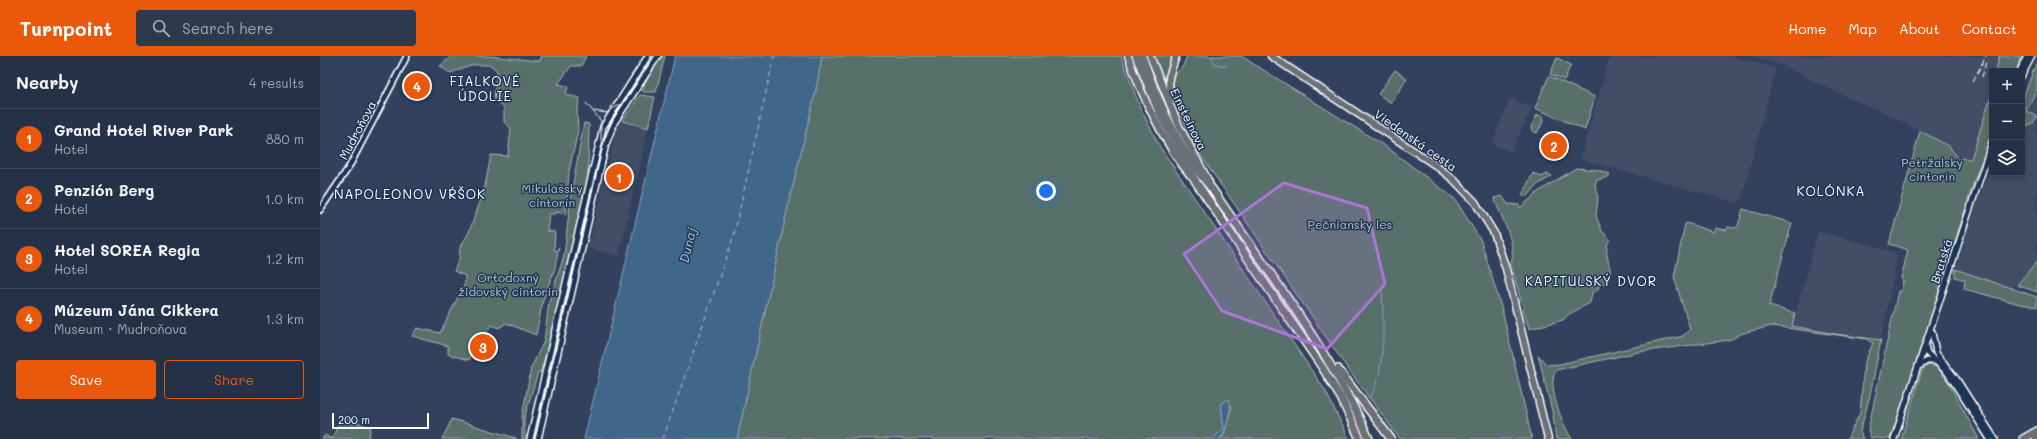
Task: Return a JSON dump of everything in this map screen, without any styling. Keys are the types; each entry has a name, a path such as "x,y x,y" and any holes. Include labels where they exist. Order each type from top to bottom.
{"highway":[{"path":"1136,56 1161,117 1196,182 1322,367 1341,398 1360,439"},
{"path":"1142,56 1157,95 1172,127 1201,176 1212,189 1325,354 1392,439"},
{"path":"1325,354 1351,399 1369,439"},
{"path":"2023,439 2037,431"}],"main road":[{"path":"530,439 604,127 648,56"},
{"path":"538,439 606,144 614,124 658,56"},
{"path":"1128,56 1156,121 1184,168 1196,182"},
{"name":"Einsteinova","path":"1150,56 1170,108 1212,189"},
{"path":"1170,108 1169,77 1176,56"},
{"name":"Viedenská cesta","path":"1271,56 1435,165 1453,179 1479,207 1490,225 1503,257 1548,439"},
{"path":"2021,68 2027,56"},
{"path":"2025,69 2032,56"},
{"name":"Bratská","path":"1912,386 1921,365 1924,350 1932,332 1989,155"},
{"name":"Bratská","path":"1894,439 1989,155"},
{"path":"1932,332 1936,353"},
{"path":"1924,350 1930,350 1936,353 1954,376 1991,437"},
{"path":"1924,350 1948,372 1991,437"},
{"path":"1921,365 1927,361 1936,361"}],"street":[{"name":"Mudroňova","path":"320,210 349,167 407,56"}],"highlighted area":[{"path":"1284,183 1367,208 1385,284 1327,349 1222,311 1184,254"}],"shaded area":[{"path":"1610,56 1732,56 1776,68 1742,199 1737,203 1580,159"},
{"path":"1751,56 1999,56 1997,68 1989,68 1989,104 1972,159 1958,158 1949,146 1887,114 1844,96 1781,65"},
{"path":"2037,89 2037,116 2026,111"},
{"path":"1510,98 1532,108 1511,152 1492,144"},
{"path":"2037,116 2037,261 2014,289 1955,269 1974,214 1973,211 1989,172 1989,176 2025,176 2025,126 2032,123"},
{"path":"618,122 648,129 619,256 588,249"},
{"path":"1818,231 1895,252 1897,258 1881,340 1792,326"}],"green space":[{"path":"452,56 488,56 540,61 541,56 586,56 581,66 571,66 558,84 568,86 566,95 580,98 577,111 578,131 569,171 566,214 555,212 555,214 549,214 547,231 555,232 554,250 557,251 559,247 555,268 543,300 536,335 506,323 499,328 491,325 469,360 448,354 448,346 412,336 417,328 440,333 465,283 465,276 454,271 459,259 460,248 469,232 484,191 491,155 508,156 511,128 504,122 504,108 494,99 497,71 491,65 474,65 450,73 440,66"},
{"path":"661,56 665,56 656,92 643,92 644,84"},
{"path":"822,56 1121,56 1140,107 1160,147 1325,390 1349,439 1220,439 1224,435 1232,406 1225,401 1221,403 1224,428 1213,439 737,439 788,206 815,94"},
{"path":"1154,56 1174,56 1166,78 1166,90"},
{"name":"Pečniansky les","path":"1187,56 1241,56 1388,148 1455,199 1481,241 1503,313 1532,439 1400,439 1348,369 1197,150 1177,106 1171,79 1183,66"},
{"path":"1999,56 2022,56 2017,68 1997,68"},
{"path":"1557,58 1571,65 1564,80 1550,74"},
{"path":"2037,61 2037,89 2026,111 2037,116 2033,123 2025,127 2025,104 2025,92"},
{"path":"1395,70 1407,79 1391,103 1378,94"},
{"path":"1549,76 1595,97 1585,130 1535,108"},
{"path":"640,95 655,97 648,128 622,121"},
{"name":"Petržalský cintorín","path":"1989,102 1989,142 1975,178 1906,397 1890,439 1871,438 1868,430 1898,291 1901,292 1903,281 1901,278 1908,250 1889,244 1920,131 1949,146 1958,158 1971,159"},
{"path":"1537,115 1543,116 1544,120 1537,133 1532,131 1531,127"},
{"path":"584,123 589,124 588,176 549,345 540,373 538,372 524,419 525,436 528,436 527,439 522,439 522,417 531,368 544,341 549,302 564,256 571,195"},
{"path":"1576,168 1598,170 1610,174 1608,177 1597,180 1595,184 1598,198 1596,216 1602,231 1610,239 1607,246 1607,253 1610,277 1592,293 1590,303 1569,314 1563,320 1529,329 1511,265 1512,248 1508,231 1494,198 1502,196 1508,204 1519,205 1520,208 1538,192"},
{"path":"1533,173 1542,177 1547,174 1552,176 1537,185 1528,196 1522,195"},
{"path":"1743,209 1792,223 1769,306 1795,313 1792,326 1881,340 1870,395 1860,432 1863,439 1847,439 1860,413 1864,364 1873,343 1866,339 1772,326 1743,333 1729,340 1639,352 1556,370 1553,377 1554,395 1564,425 1572,439 1556,439 1553,415 1538,355 1547,365 1560,364 1683,336 1690,329 1674,277 1685,224 1687,223 1713,232 1715,228 1726,230 1728,227 1735,228 1738,226"},
{"path":"2037,261 2037,292 2017,285"},
{"path":"1955,269 2037,297 2037,307 1964,289 1965,280 1955,277"},
{"path":"1928,365 1937,367 1947,380 1979,439 1901,439 1922,370"},
{"path":"342,416 371,428 369,436 373,439 332,439"},
{"path":"452,419 516,438 516,439 442,439"},
{"path":"325,435 332,439 322,439"}],"water":[{"name":"Dunaj","path":"675,56 822,56 815,94 788,206 737,439 584,439"},
{"path":"1229,399 1230,407 1228,419 1222,436 1220,439 1213,439 1224,428 1221,403"}],"waterway":[{"path":"1211,56 1215,64 1226,66"},
{"path":"1369,398 1375,388 1379,375 1383,345 1382,287"}],"ferry route":[{"path":"663,439 734,235 774,56"}],"tram line":[{"path":"535,439 605,137 614,118 654,56"},
{"path":"586,103 601,121 601,140"},
{"path":"594,111 606,113 619,105"}],"railway":[{"path":"1973,81 1986,56"},
{"path":"1982,77 1986,62"}],"place":[{"name":"Múzeum Jána Cikkera","path":"417,86"},
{"name":"Penzión Berg","path":"1554,146"},
{"name":"Grand Hotel River Park","path":"619,177"},
{"name":"Hotel SOREA Regia","path":"483,347"}],"district":[{"name":"FIALKOVÉ ÚDOLIE","path":"485,88"},
{"name":"KOLÓNKA","path":"1831,190"},
{"name":"NAPOLEONOV VŔŠOK","path":"410,193"},
{"name":"KAPITULSKÝ DVOR","path":"1591,280"}],"park label":[{"name":"Mikulášsky cintorín","path":"552,195"},
{"name":"Ortodoxný židovský cintorín","path":"508,284"}]}
